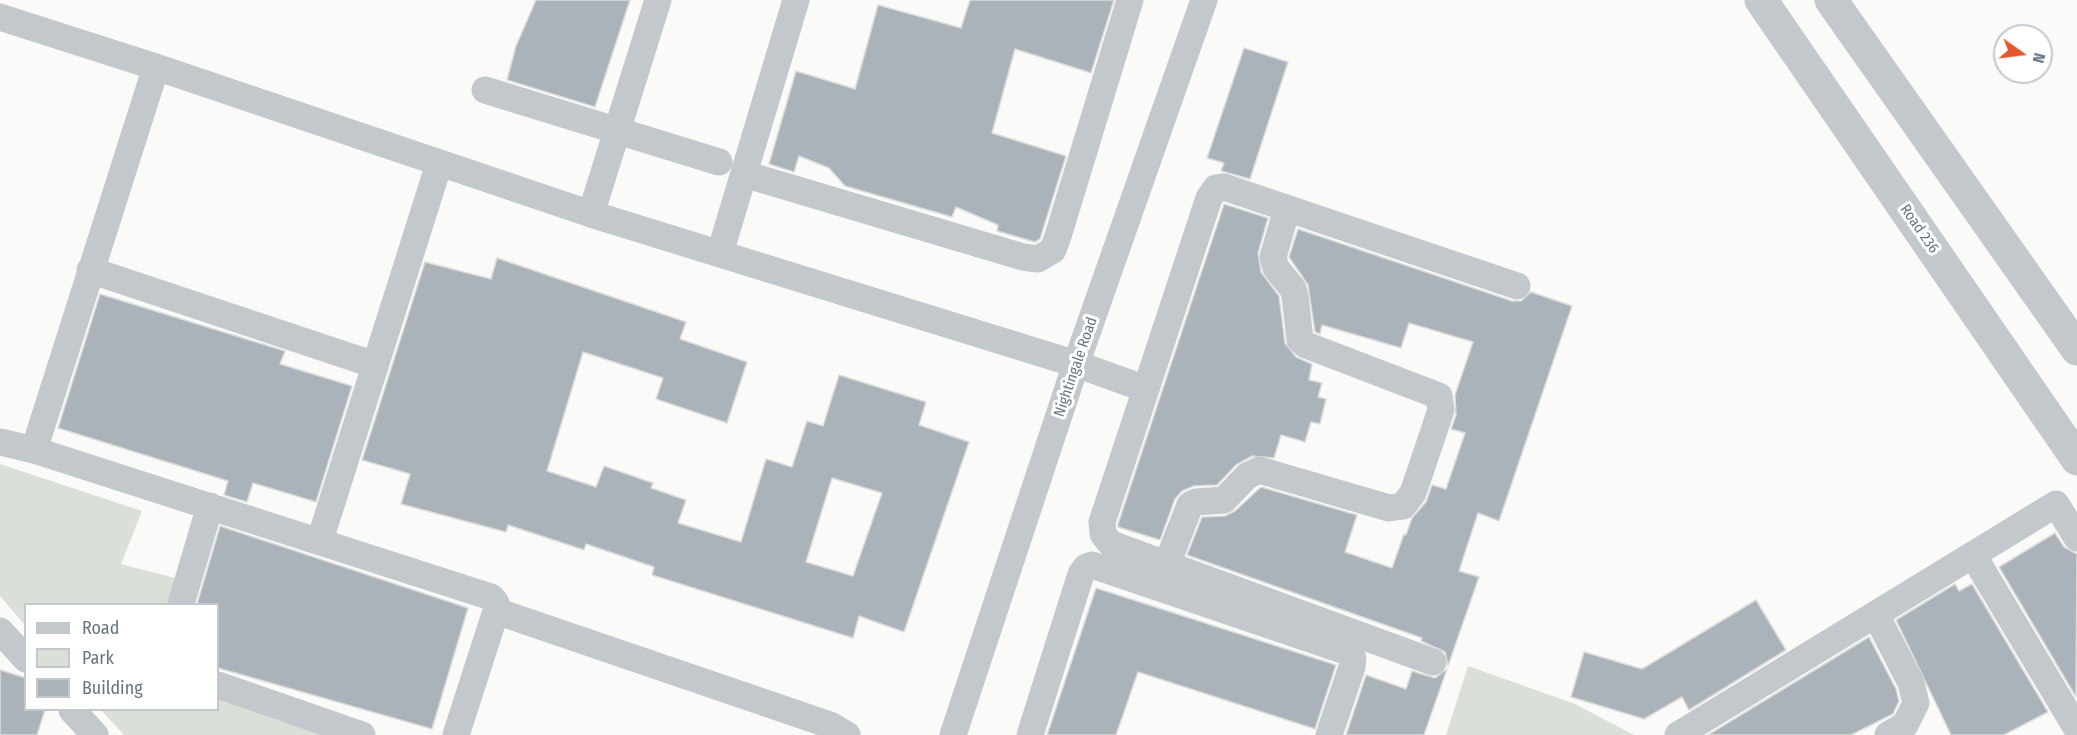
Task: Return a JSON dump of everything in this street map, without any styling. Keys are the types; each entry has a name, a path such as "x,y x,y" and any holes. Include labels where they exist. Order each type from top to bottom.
{"street":[{"path":"591,214 658,0"},
{"path":"720,253 796,0"},
{"path":"744,174 1023,257 1038,259 1053,250 1058,236 1130,0"},
{"name":"Nightingale Road","path":"953,735 1076,364 1204,0"},
{"name":"Road 236","path":"1761,0 2077,459"},
{"path":"1831,0 2077,349"},
{"path":"0,17 156,67 591,214 1076,364 1146,389"},
{"path":"34,450 156,67"},
{"path":"485,90 719,162"},
{"path":"320,540 439,164"},
{"path":"1433,662 1111,544 1103,534 1102,522 1209,198 1216,188 1224,188 1517,286"},
{"path":"1167,564 1190,506 1196,501 1224,500 1247,476 1259,470 1389,508 1403,506 1413,493 1441,410 1439,396 1306,345 1300,340 1295,296 1274,263 1287,209"},
{"path":"90,270 375,365"},
{"path":"0,442 34,450 485,593 496,603 496,611 456,735"},
{"path":"1678,735 2056,504 2077,538"},
{"path":"181,603 210,506"},
{"path":"1973,555 2077,729"},
{"path":"1030,735 1081,574 1086,567 1092,565 1348,652 1353,658 1352,667 1329,735"},
{"path":"496,611 830,725 847,735"},
{"path":"1876,615 1911,683 1916,703 1905,725 1888,735"},
{"path":"0,631 24,657"},
{"path":"219,685 362,735"},
{"path":"73,711 95,735"}],"green space":[{"path":"0,464 142,511 121,564 183,580 174,603 24,603 24,624 0,596"},
{"path":"1468,666 1575,704 1634,735 1446,735"},
{"path":"219,686 352,735 124,735 102,711 219,711"}],"building":[{"path":"536,0 630,0 595,107 507,80 516,46"},
{"path":"970,0 1114,0 1091,73 1015,49 992,133 1066,156 1040,239 1035,242 997,231 998,225 956,207 952,217 845,186 829,168 799,156 794,172 769,164 796,71 855,89 878,5 961,28"},
{"path":"1244,48 1288,62 1250,179 1221,171 1224,163 1207,158"},
{"path":"1224,204 1268,218 1258,253 1261,272 1279,296 1285,343 1296,357 1312,364 1309,380 1322,383 1318,397 1326,399 1320,424 1311,422 1305,442 1281,435 1274,458 1252,456 1236,465 1217,485 1194,486 1182,491 1175,499 1160,540 1118,527 1118,524"},
{"path":"1298,229 1512,301 1521,301 1531,292 1572,306 1499,521 1478,513 1459,571 1479,577 1448,666 1445,652 1421,641 1422,638 1187,555 1202,517 1225,516 1235,511 1261,487 1357,515 1345,552 1392,568 1404,534 1406,535 1412,518 1426,502 1432,485 1446,489 1465,433 1451,429 1456,415 1455,395 1473,342 1409,323 1401,348 1322,325 1320,334 1315,332 1308,285 1289,257"},
{"path":"497,258 686,322 680,339 747,362 727,423 656,399 663,378 583,352 547,471 596,487 604,466 653,483 651,488 686,500 678,523 741,542 766,459 792,467 807,421 823,426 839,375 926,402 919,425 969,442 904,632 859,616 853,638 652,575 654,567 586,544 584,550 508,525 506,532 401,504 410,474 362,460 425,262 491,279","holes":["832,478 882,493 853,576 806,562"]},
{"path":"100,294 285,351 280,364 352,386 316,502 253,483 247,502 224,495 228,481 58,428"},
{"path":"220,526 468,608 432,729 219,668 219,603 197,603"},
{"path":"2055,533 2064,547 2077,554 2076,697 1999,567"},
{"path":"1955,584 1959,591 1972,584 2048,712 2004,735 1951,735 1896,620"},
{"path":"1096,588 1336,665 1315,729 1138,672 1116,735 1047,735"},
{"path":"1756,600 1786,650 1689,710 1682,697 1644,719 1571,697 1584,652 1642,669"},
{"path":"1869,637 1896,689 1899,701 1893,714 1851,735 1708,735"},
{"path":"1447,669 1424,735 1346,735 1366,675 1406,689 1412,671 1435,678"},
{"path":"0,670 24,677 24,711 45,711 37,735 0,735"}]}
